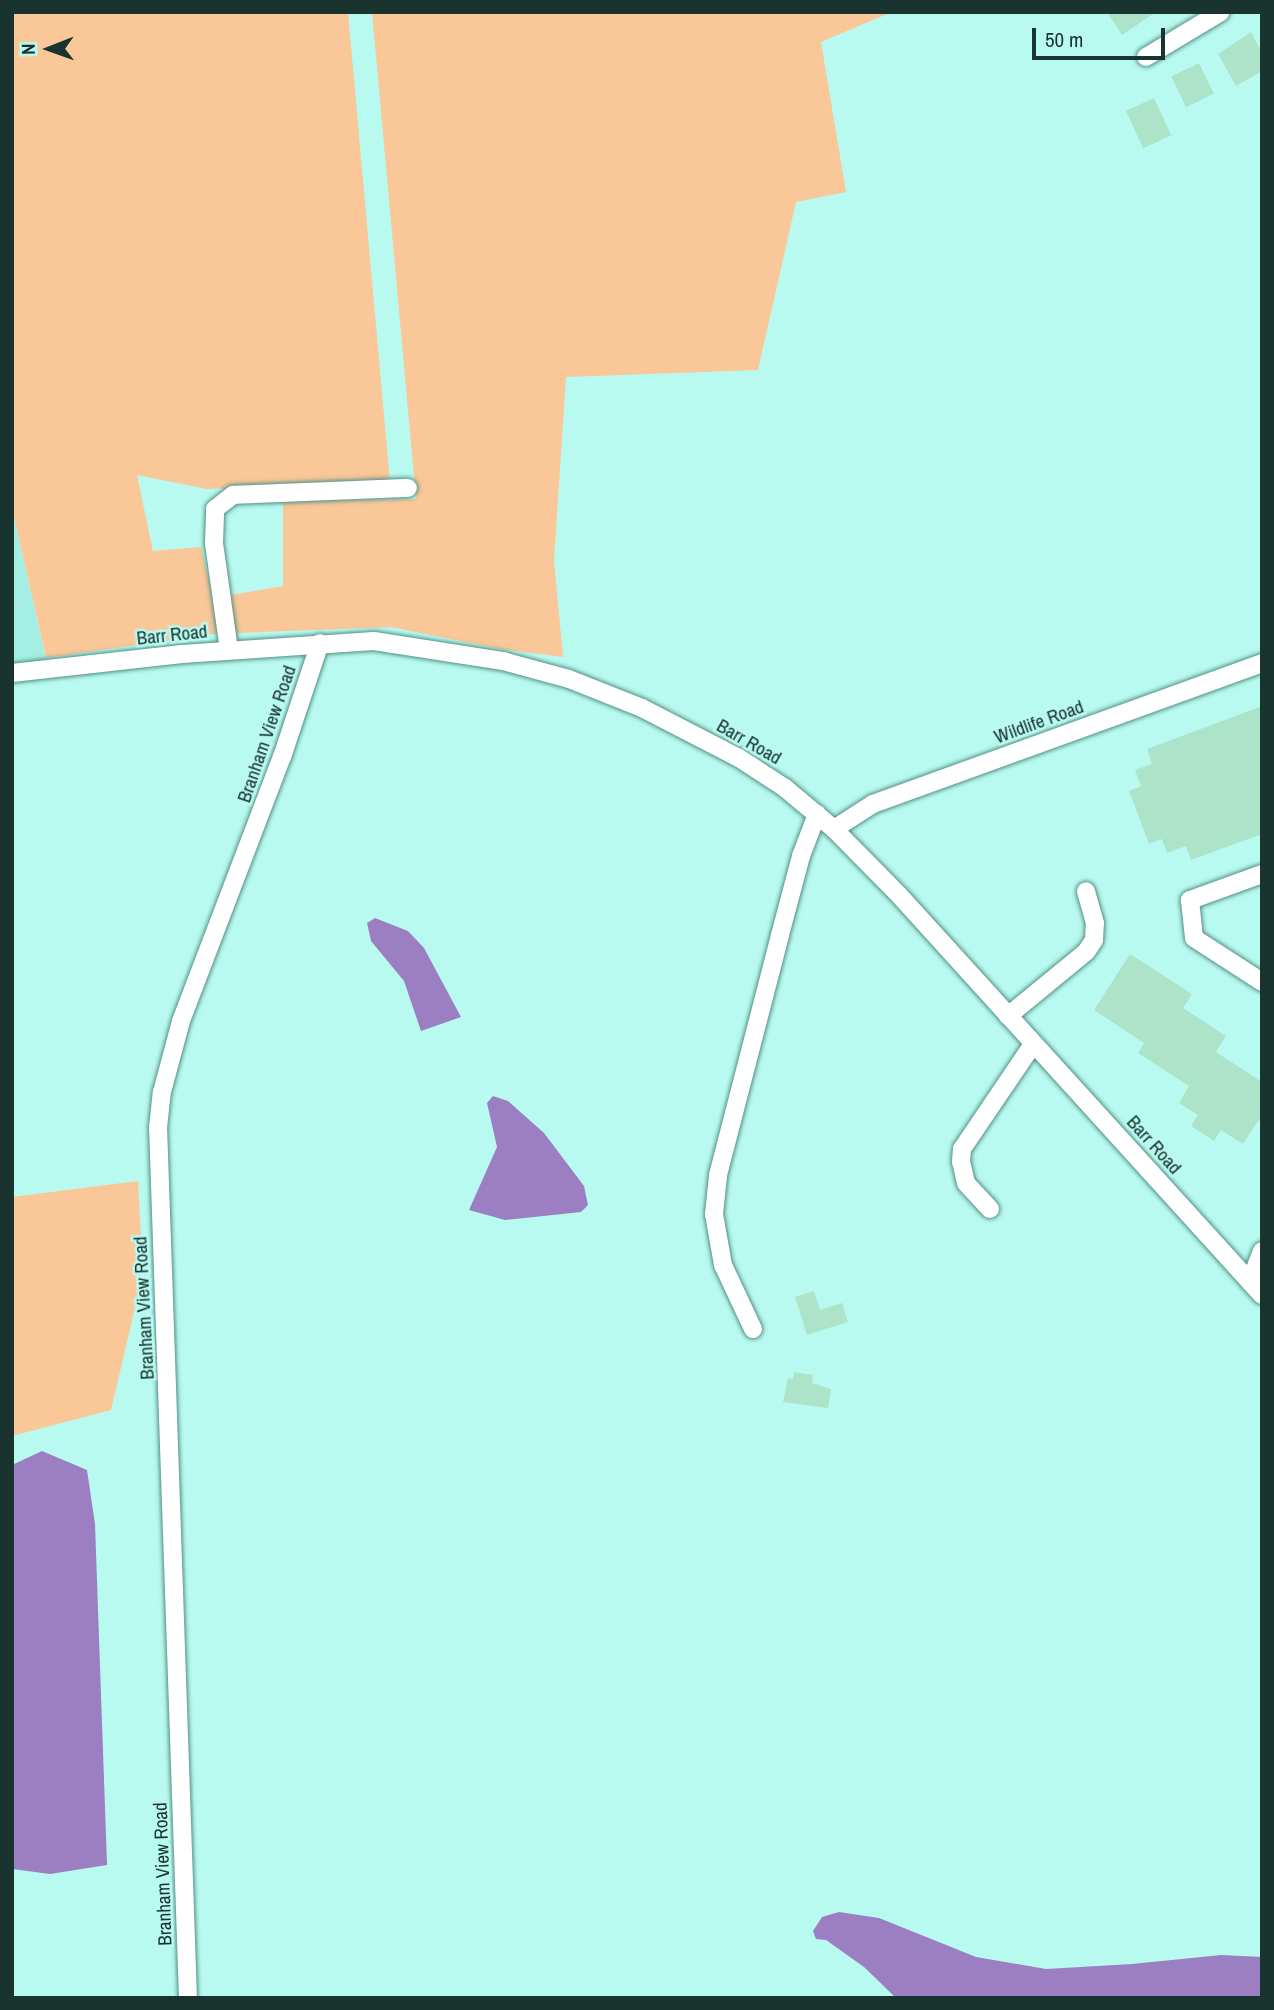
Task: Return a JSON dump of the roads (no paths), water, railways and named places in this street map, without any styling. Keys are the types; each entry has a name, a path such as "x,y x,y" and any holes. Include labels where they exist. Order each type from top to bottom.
{"street":[{"path":"1146,57 1192,19 1221,12"},
{"path":"229,650 214,543 215,509 233,495 408,488"},
{"name":"Barr Road","path":"12,673 229,650 374,641 503,662 569,678 642,708 739,758 834,829 899,894 1256,1288"},
{"name":"Branham View Road","path":"188,1998 158,1128 162,1092 181,1021 282,757 320,643"},
{"name":"Wildlife Road","path":"834,829 873,804 1262,663"},
{"path":"753,1329 723,1265 713,1214 718,1175 770,972 801,856 817,814"},
{"path":"1262,874 1190,900 1194,938 1262,982"},
{"path":"1008,1016 1086,952 1094,940 1095,923 1086,891"},
{"path":"990,1209 966,1183 961,1162 962,1149 1033,1044"},
{"path":"1256,1288 1262,1251"}]}
